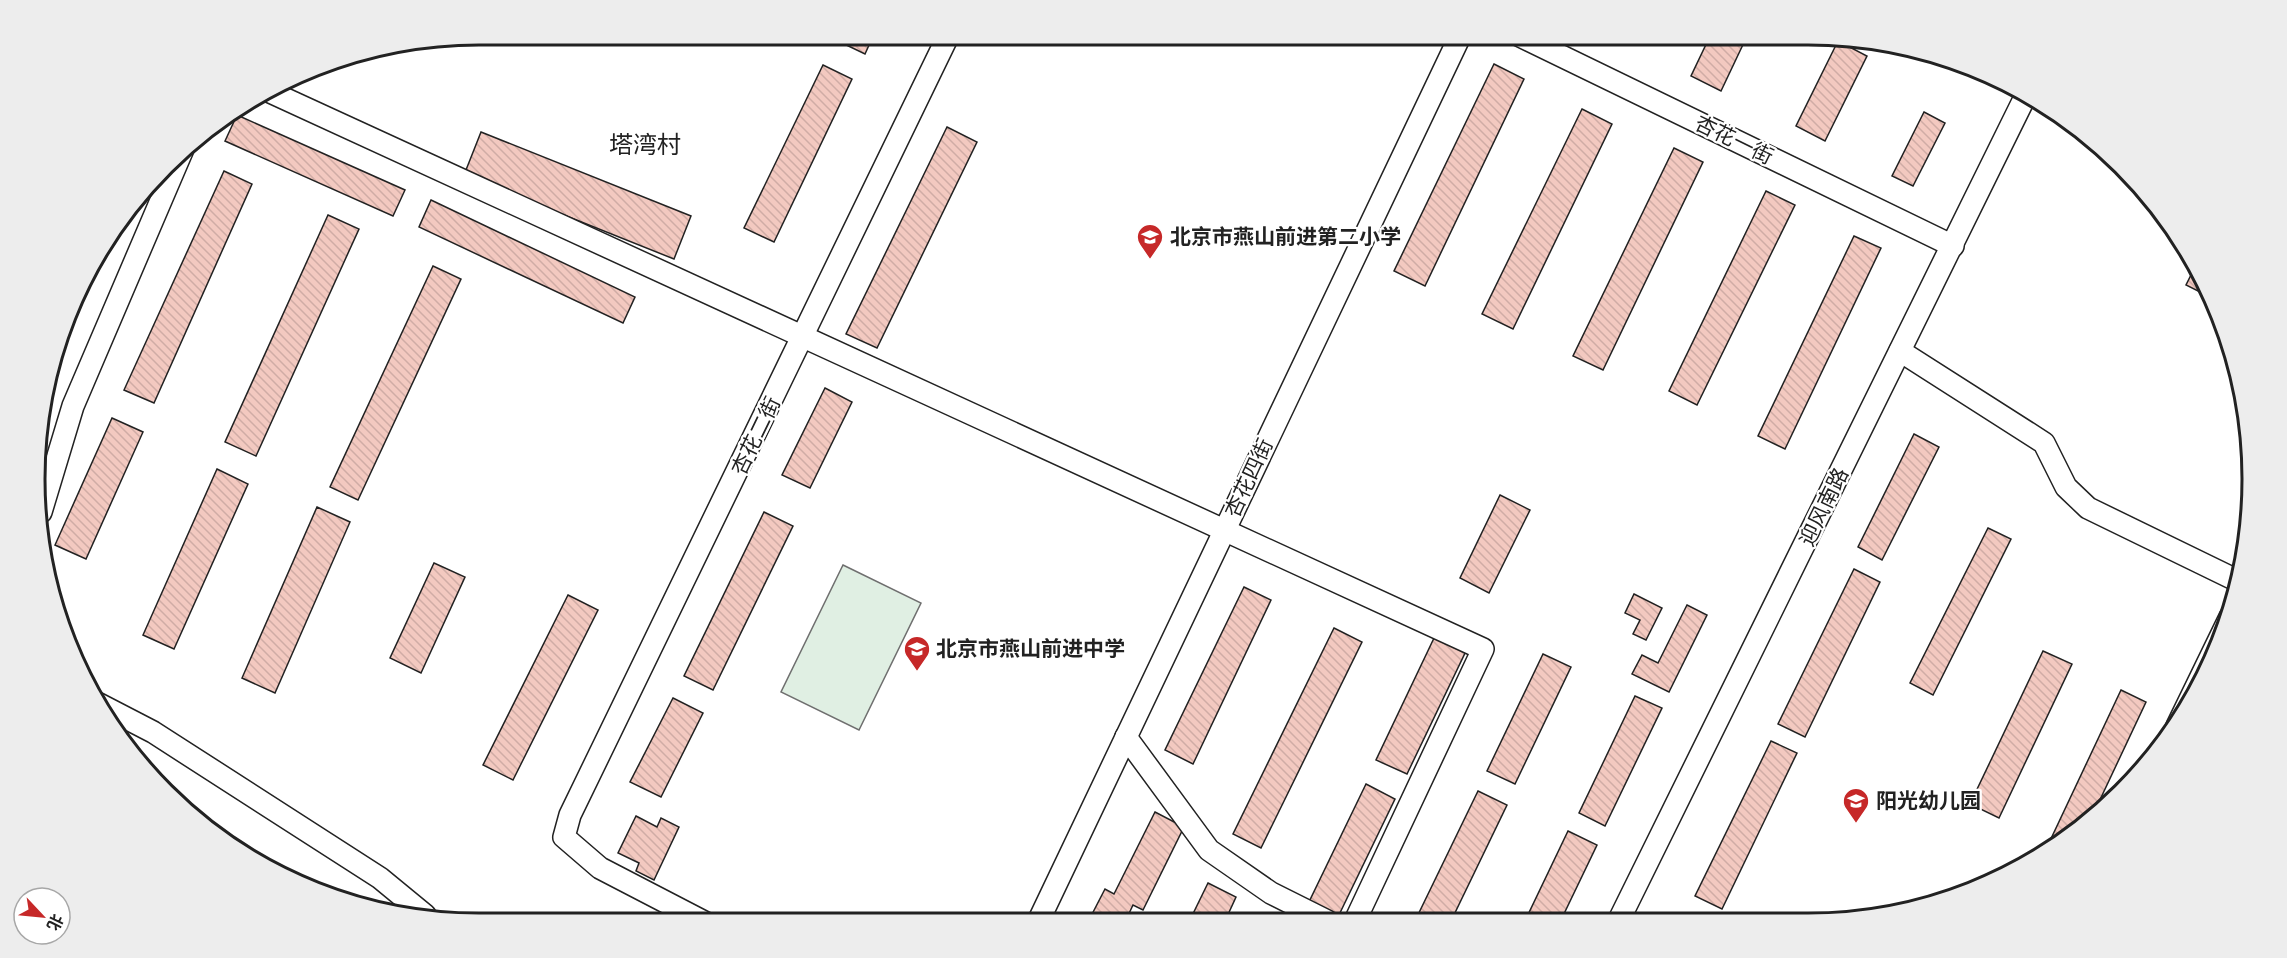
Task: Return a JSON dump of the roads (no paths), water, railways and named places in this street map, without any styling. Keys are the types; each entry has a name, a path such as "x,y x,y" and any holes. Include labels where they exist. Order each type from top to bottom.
{"street":[{"name":"杏花二街","path":"687,913 600,868 564,837 570,815 945,45"},
{"name":"杏花四街","path":"1042,913 1456,45"},
{"name":"杏花一街","path":"1539,45 1953,246"},
{"path":"277,95 1483,649 1359,913"},
{"name":"迎风南路","path":"1622,913 2023,102"},
{"path":"46,497 73,406 174,170"},
{"path":"1900,351 2044,443 2066,487 2088,508 2231,577"},
{"path":"112,711 153,732 380,878 417,908"},
{"path":"1126,737 1209,850 1271,893 1311,913"}],"place":[{"name":"北京市燕山前进第二小学","path":"1150,260"},
{"name":"北京市燕山前进中学","path":"917,672"},
{"name":"阳光幼儿园","path":"1856,824"}],"district":[{"name":"塔湾村","path":"645,145"}]}
